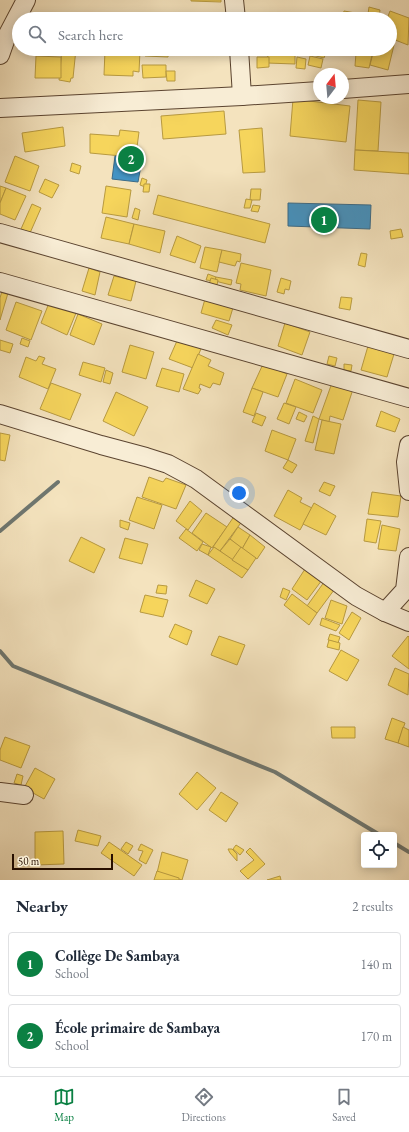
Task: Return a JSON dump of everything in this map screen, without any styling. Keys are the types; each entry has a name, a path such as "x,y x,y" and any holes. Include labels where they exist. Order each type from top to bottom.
{"street":[{"path":"20,12 26,0"},
{"path":"234,0 235,12"},
{"path":"0,55 12,27"},
{"path":"239,56 242,96"},
{"path":"349,89 409,84"},
{"path":"0,108 313,91"},
{"path":"0,233 409,349"},
{"path":"0,282 409,398"},
{"path":"0,414 168,464 196,479 356,596 385,612 409,622"},
{"path":"409,445 406,462 409,492"},
{"path":"385,612 405,590 409,557"},
{"path":"0,792 24,795"}],"building: Homes":[{"path":"221,0 221,2 191,1"},
{"path":"369,7 380,10 380,12 368,12"},
{"path":"397,14 409,18 408,45 397,41"},
{"path":"36,56 61,57 61,78 35,78"},
{"path":"61,56 75,56 73,78 71,78 70,82 59,80"},
{"path":"105,56 140,56 139,72 133,71 133,76 104,75"},
{"path":"145,56 168,56 168,57"},
{"path":"268,56 295,56 295,64 267,63"},
{"path":"310,56 323,59 321,68 308,65"},
{"path":"356,56 372,56 369,68 355,66"},
{"path":"372,56 391,56 388,70 370,65"},
{"path":"257,57 269,57 269,67 257,68"},
{"path":"297,57 306,59 305,69 296,68"},
{"path":"142,65 166,65 166,77 143,78"},
{"path":"166,71 175,71 175,81 167,81"},
{"path":"293,99 313,101 313,104 350,106 346,142 290,136"},
{"path":"358,100 381,102 378,151 355,150"},
{"path":"224,111 226,134 163,139 161,116"},
{"path":"63,127 65,146 25,152 22,133"},
{"path":"262,128 265,172 243,173 239,130"},
{"path":"120,130 139,132 137,147 133,148 132,157 90,153 90,134 119,136"},
{"path":"355,150 409,153 409,174 354,170"},
{"path":"15,156 39,166 30,191 5,182"},
{"path":"72,163 81,166 79,174 70,171"},
{"path":"142,178 147,180 145,187 140,185"},
{"path":"45,179 59,185 52,198 39,192"},
{"path":"144,184 150,184 149,192 143,192"},
{"path":"0,186 6,188 0,203"},
{"path":"106,186 131,190 127,217 102,213"},
{"path":"6,188 26,196 15,220 0,214 0,203"},
{"path":"251,189 261,189 260,200 250,200"},
{"path":"158,195 270,224 265,243 153,214"},
{"path":"246,199 252,200 250,208 244,208"},
{"path":"32,204 41,208 30,233 21,229"},
{"path":"253,205 260,206 258,212 251,211"},
{"path":"135,208 140,210 138,220 132,218"},
{"path":"106,217 134,224 129,244 101,238"},
{"path":"134,224 165,231 160,253 129,244"},
{"path":"401,229 403,237 391,239 390,231"},
{"path":"177,236 201,246 195,263 170,255"},
{"path":"205,247 222,250 217,272 200,268"},
{"path":"222,250 241,254 240,262 237,261 235,266 219,262"},
{"path":"361,253 367,254 365,267 358,265"},
{"path":"241,263 271,270 266,296 240,290 241,284 236,283"},
{"path":"89,268 100,272 95,295 82,291"},
{"path":"208,274 216,277 215,281 206,280"},
{"path":"114,276 136,281 131,301 108,295"},
{"path":"216,277 232,280 231,285 215,281"},
{"path":"211,278 218,280 216,290 208,288"},
{"path":"281,278 291,281 289,290 285,289 284,294 277,292"},
{"path":"2,291 8,293 0,320 0,298"},
{"path":"207,292 235,301 229,321 201,313"},
{"path":"341,297 352,298 350,310 339,308"},
{"path":"16,302 42,311 31,340 6,330"},
{"path":"49,303 76,313 67,335 41,323"},
{"path":"78,314 102,324 94,345 70,335"},
{"path":"216,320 232,325 228,335 212,328"},
{"path":"285,323 310,332 302,355 278,346"},
{"path":"180,334 203,344 193,368 169,359"},
{"path":"22,338 30,341 28,347 20,344"},
{"path":"0,340 13,344 10,353 0,350"},
{"path":"130,345 154,352 146,379 122,372"},
{"path":"368,346 394,354 387,377 361,370"},
{"path":"198,354 211,360 208,366 224,373 220,385 213,383 210,388 200,384 199,388 201,389 198,394 183,389"},
{"path":"39,356 45,358 42,364 56,369 48,389 19,377 26,357 36,361"},
{"path":"329,356 337,358 335,366 327,364"},
{"path":"83,362 105,368 101,382 79,375"},
{"path":"263,364 287,374 278,397 252,388"},
{"path":"344,364 352,365 351,371 344,370"},
{"path":"162,368 184,374 179,392 156,386"},
{"path":"106,370 113,373 110,384 103,382"},
{"path":"295,379 322,390 313,413 286,403"},
{"path":"333,380 354,386 343,420 330,416 329,422 319,419"},
{"path":"51,383 81,394 70,420 40,409"},
{"path":"252,388 263,392 254,416 243,412"},
{"path":"116,392 148,407 134,436 103,421"},
{"path":"284,403 296,407 289,424 277,419"},
{"path":"381,411 400,419 395,432 376,426"},
{"path":"299,412 307,416 304,422 296,419"},
{"path":"256,413 266,417 262,426 252,422"},
{"path":"313,416 319,419 313,443 305,441"},
{"path":"322,420 341,424 334,454 315,450"},
{"path":"272,430 296,439 288,460 265,451"},
{"path":"0,433 10,435 5,461 0,460"},
{"path":"288,460 297,465 292,473 283,468"},
{"path":"149,477 163,482 166,478 186,485 176,509 142,497"},
{"path":"324,482 335,486 330,496 319,491"},
{"path":"288,490 302,498 300,502 312,508 300,530 274,516"},
{"path":"372,492 401,496 398,517 368,514"},
{"path":"137,497 162,505 154,529 129,520"},
{"path":"190,501 202,511 188,530 176,521"},
{"path":"314,503 336,516 326,535 303,524"},
{"path":"206,513 227,527 212,548 192,533"},
{"path":"235,515 243,520 220,551 213,547"},
{"path":"367,519 381,521 376,543 364,541"},
{"path":"120,520 130,523 128,530 120,527"},
{"path":"382,525 400,529 396,551 378,549"},
{"path":"238,527 250,535 242,549 230,539"},
{"path":"186,529 203,542 197,551 179,538"},
{"path":"250,535 265,547 257,559 242,549"},
{"path":"81,537 105,549 94,573 69,561"},
{"path":"125,538 148,544 142,564 119,558"},
{"path":"230,539 242,548 232,561 220,551"},
{"path":"202,544 211,547 208,555 199,550"},
{"path":"214,547 248,570 242,578 208,555"},
{"path":"241,547 256,558 248,570 232,560"},
{"path":"305,569 322,580 307,600 292,589"},
{"path":"327,578 337,586 317,613 307,606"},
{"path":"196,580 215,589 207,604 189,596"},
{"path":"158,585 167,586 166,594 156,593"},
{"path":"283,588 290,591 286,600 280,597"},
{"path":"292,594 317,613 309,625 284,605"},
{"path":"145,595 168,600 163,617 140,612"},
{"path":"331,600 347,606 342,624 325,618"},
{"path":"352,612 361,618 349,640 339,633"},
{"path":"322,618 340,625 336,631 320,625"},
{"path":"175,624 192,631 187,645 169,637"},
{"path":"330,634 340,637 338,643 328,640"},
{"path":"219,636 245,645 237,665 211,655"},
{"path":"408,636 409,637 409,669 392,656"},
{"path":"329,640 340,643 339,650 327,647"},
{"path":"341,650 359,660 347,681 329,671"},
{"path":"395,668 409,674 408,695 388,685"},
{"path":"392,718 405,723 398,743 385,739"},
{"path":"331,727 355,727 355,738 332,738"},
{"path":"403,727 409,730 409,747 398,743"},
{"path":"5,737 30,746 21,768 0,760 0,750"},
{"path":"35,768 55,779 44,799 24,788"},
{"path":"197,772 216,788 197,810 179,794"},
{"path":"17,774 23,776 21,785 14,783"},
{"path":"221,792 238,803 226,822 209,810"},
{"path":"78,830 101,836 98,846 75,841"},
{"path":"63,831 64,864 35,865 35,832"},
{"path":"109,842 142,865 134,876 101,853"},
{"path":"126,842 133,846 128,854 121,849"},
{"path":"141,844 153,850 146,864 139,860 143,851 138,850"},
{"path":"236,845 244,850 240,855 233,849"},
{"path":"250,848 265,864 248,879 240,871 254,860 246,852"},
{"path":"228,849 232,849 237,854 237,861 230,853"},
{"path":"162,852 188,860 182,880 157,873"},
{"path":"157,871 179,878 179,880 154,880"},
{"path":"280,876 281,880 267,880"}],"building: Schools":[{"path":"115,156 142,160 138,182 112,179"},
{"path":"288,203 371,205 370,229 288,226"}],"waterway":[{"path":"0,531 58,482"},
{"path":"0,651 13,666 275,772 375,832"},
{"path":"397,845 409,852"}],"place":[{"name":"École primaire de Sambaya","path":"131,159"},
{"name":"Collège De Sambaya","path":"324,220"}]}
